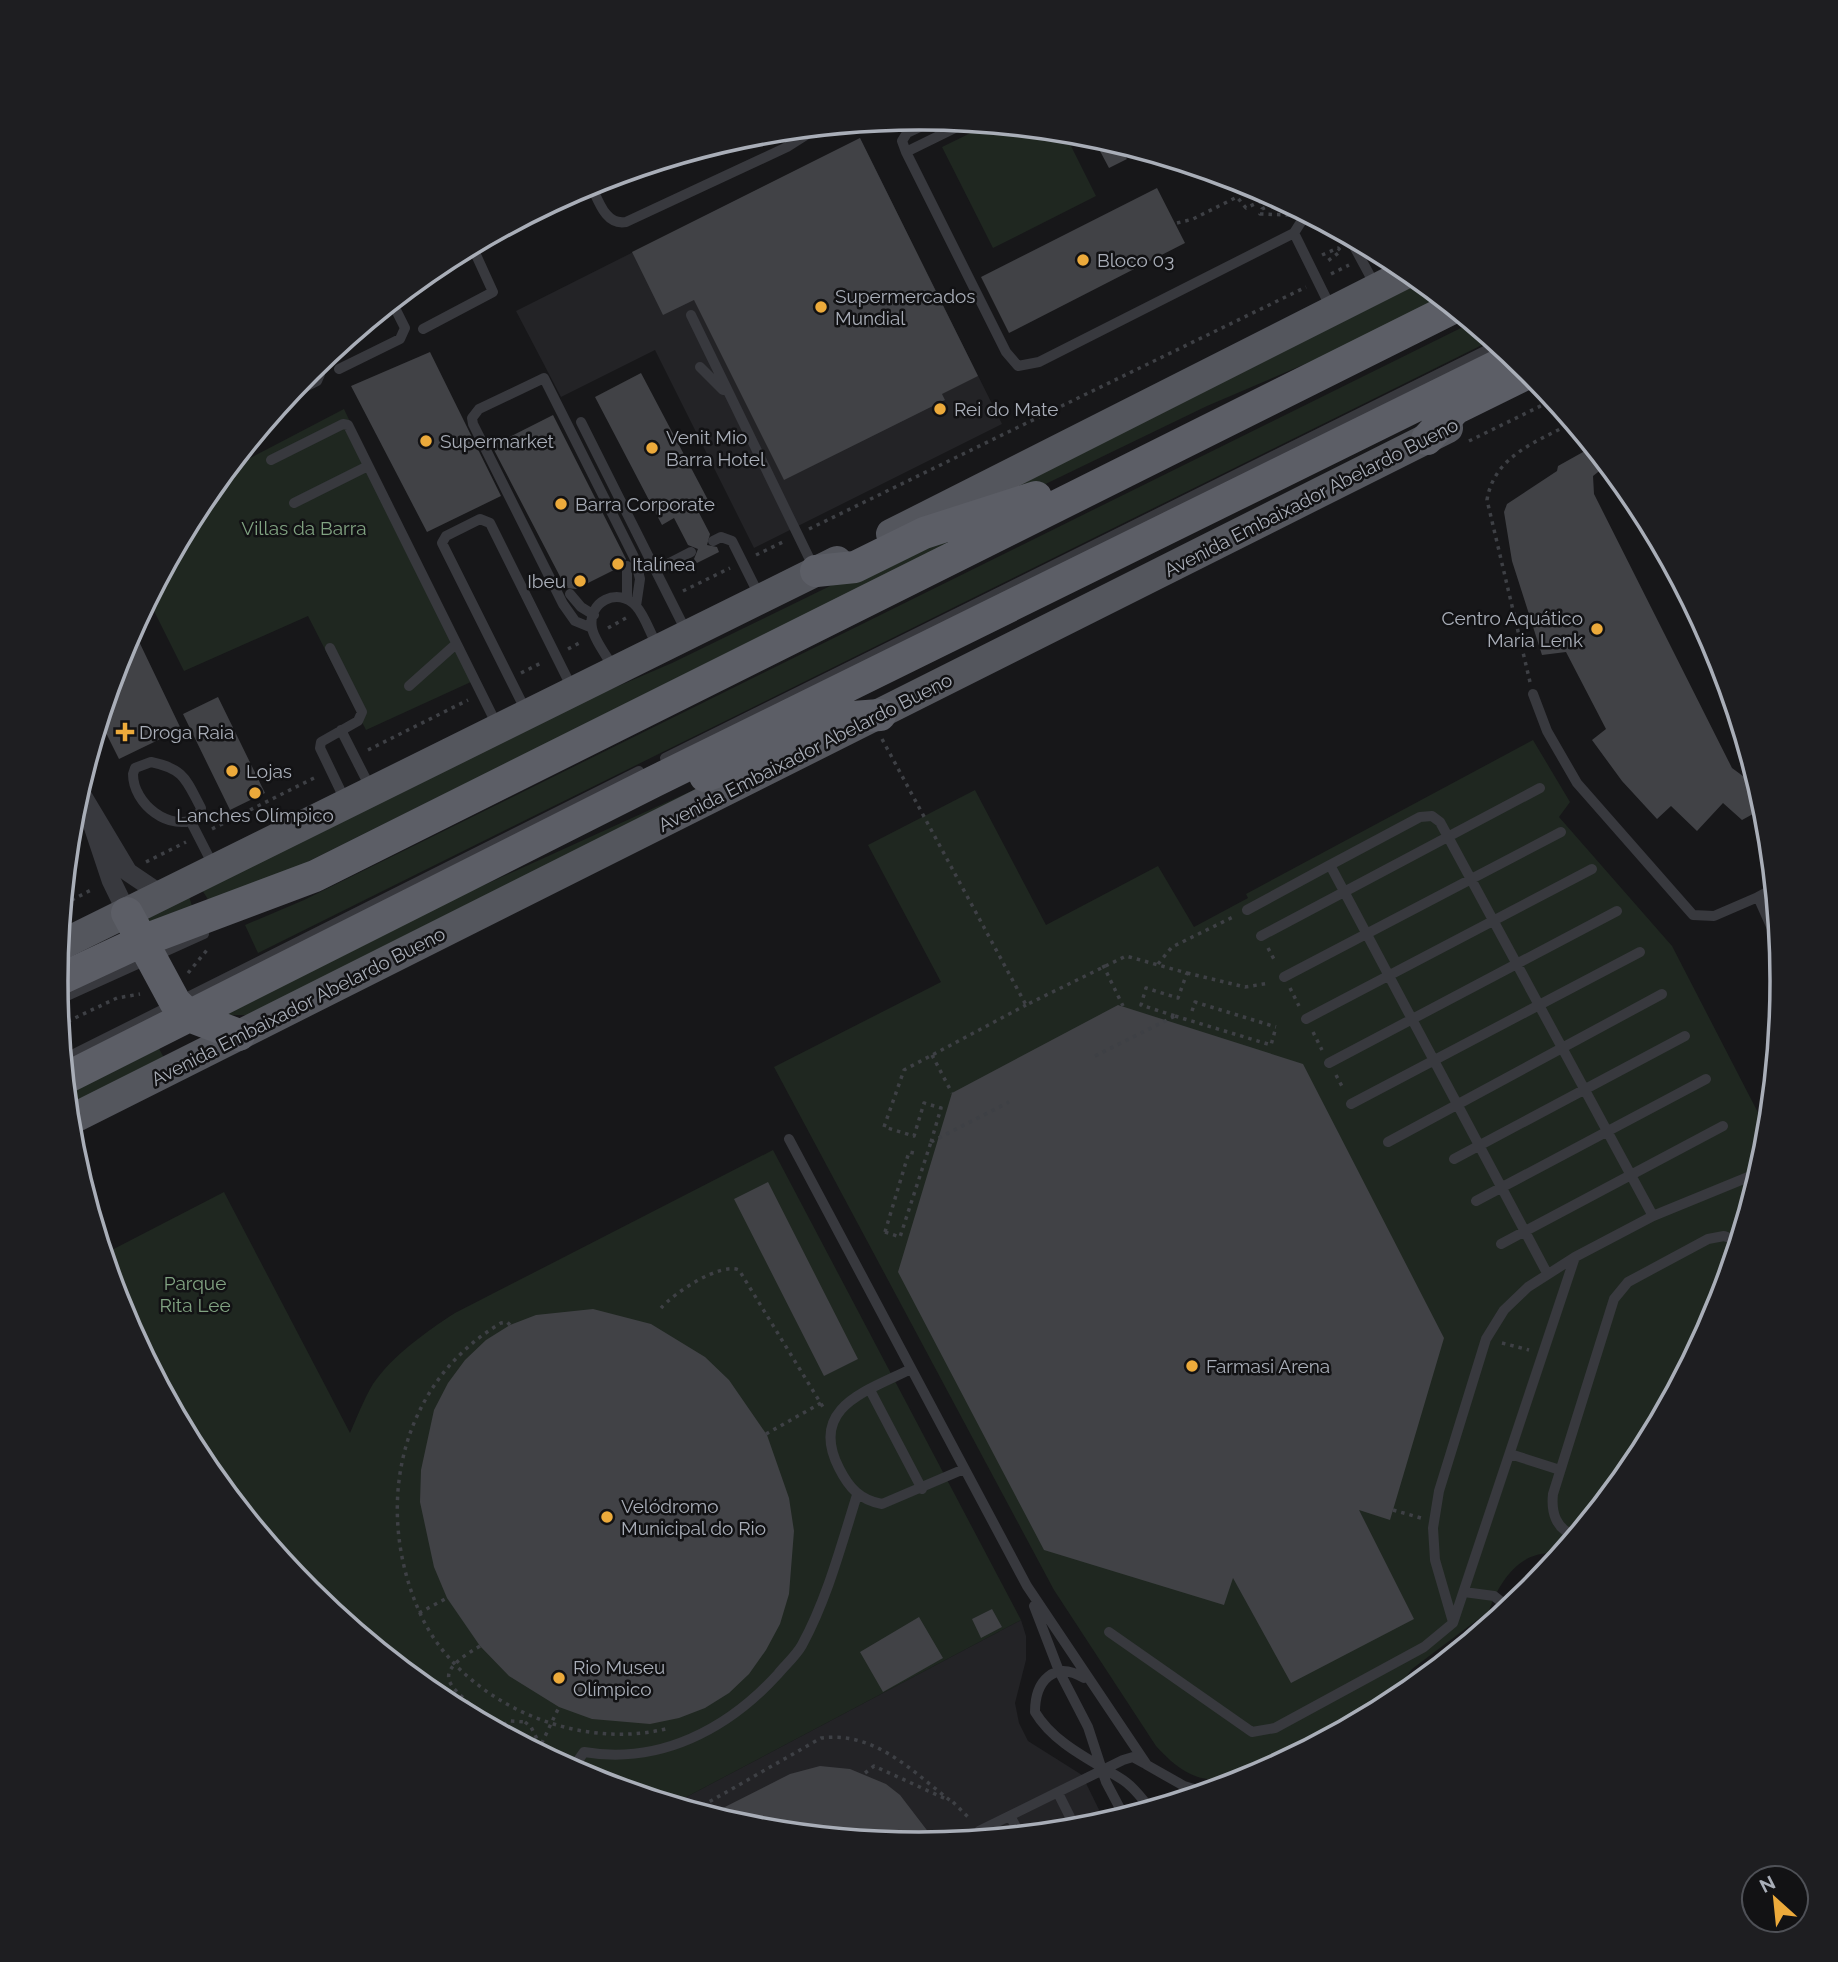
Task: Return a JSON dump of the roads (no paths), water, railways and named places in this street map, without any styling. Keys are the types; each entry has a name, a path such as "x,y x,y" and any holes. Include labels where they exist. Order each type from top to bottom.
{"highway":[{"path":"68,977 145,949 315,876 1445,312"},
{"name":"Avenida Embaixador Abelardo Bueno","path":"74,1072 183,998 476,874 665,776 1503,363"},
{"path":"1427,439 1455,410 1519,377"},
{"path":"816,571 855,567 924,533 1033,498 1183,426 1269,398"},
{"path":"476,874 537,857 681,786 763,755 839,718 879,725"},
{"path":"127,913 145,949 183,998 239,1035"}],"main road":[{"path":"69,941 688,635 1398,278"},
{"name":"Avenida Embaixador Abelardo Bueno","path":"80,1114 879,725 1529,388"}],"street":[{"path":"87,805 119,876 127,913"},
{"path":"119,876 162,895"}],"lane":[{"path":"914,130 904,135 902,141 906,152 1006,352 1018,366 1039,362 1294,233 1302,222"},
{"path":"906,152 947,131"},
{"path":"596,194 610,219 618,224 626,222 799,139"},
{"path":"1294,233 1333,311"},
{"path":"1357,252 1376,289"},
{"path":"423,329 493,292 476,255"},
{"path":"339,369 404,334 405,328 397,310"},
{"path":"691,315 816,571"},
{"path":"72,1055 1489,349"},
{"path":"701,367 731,399"},
{"path":"594,631 575,621 563,604 473,424 472,418 478,410 544,378 635,559 640,579 638,609"},
{"path":"582,422 688,635"},
{"path":"271,460 346,423 499,728"},
{"path":"294,502 369,466"},
{"path":"528,714 442,543 446,536 480,519 490,523 573,691"},
{"path":"713,541 727,537 761,598"},
{"path":"656,570 691,552"},
{"path":"627,566 627,599"},
{"path":"570,594 581,607 594,615"},
{"path":"615,671 594,631 597,607 607,598 627,599 638,609 658,649"},
{"path":"409,686 456,644"},
{"path":"330,648 362,712 358,721 321,742 320,748 330,769 360,797"},
{"path":"303,893 728,683"},
{"path":"1533,694 1547,731 1577,783 1693,915 1714,916 1765,893"},
{"path":"341,730 355,757 360,797"},
{"path":"151,762 178,769 201,808 198,818 191,822 155,816 133,780 135,768 151,762"},
{"path":"1261,936 1540,788"},
{"path":"1247,910 1420,817 1433,816 1440,822 1653,1216"},
{"path":"191,822 215,869"},
{"path":"1283,977 1561,832"},
{"path":"1330,865 1547,1273"},
{"path":"1306,1019 1592,869"},
{"path":"1758,897 1767,918"},
{"path":"1329,1063 1617,911"},
{"path":"68,994 145,949 218,928"},
{"path":"1351,1104 1640,952"},
{"path":"1388,1142 1662,994"},
{"path":"1454,1159 1685,1036"},
{"path":"1476,1201 1706,1079"},
{"path":"1501,1244 1723,1126"},
{"path":"789,1139 1027,1586 1147,1765"},
{"path":"1453,1623 1435,1560 1433,1528 1439,1491 1486,1339 1504,1310 1547,1273 1575,1257 1653,1216 1746,1178"},
{"path":"1567,1532 1551,1511 1560,1470 1614,1299 1629,1282 1708,1239 1724,1236 1730,1238"},
{"path":"1109,1632 1252,1732 1263,1732 1424,1647 1453,1623 1575,1257"},
{"path":"911,1369 841,1407 831,1421 831,1452 857,1495 883,1504 964,1469"},
{"path":"870,1390 922,1489"},
{"path":"1510,1454 1560,1470"},
{"path":"578,1760 584,1752 598,1755 661,1749 707,1732 752,1703 801,1648 829,1584 857,1495"},
{"path":"1027,1586 1059,1671 1088,1727 1120,1807"},
{"path":"1464,1592 1494,1596 1501,1602"},
{"path":"1088,1680 1069,1670 1059,1671 1044,1680 1038,1689 1035,1712 1042,1725 1103,1770 1122,1780 1144,1802"},
{"path":"990,1828 1010,1816 1133,1757 1190,1788"},
{"path":"1058,1793 1070,1817"},
{"path":"1010,1816 1015,1826"}],"place":[{"name":"Bloco 03","path":"1083,260"},
{"name":"Supermercados Mundial","path":"821,307"},
{"name":"Rei do Mate","path":"940,409"},
{"name":"Supermarket","path":"426,441"},
{"name":"Venit Mio Barra Hotel","path":"652,448"},
{"name":"Barra Corporate","path":"561,504"},
{"name":"Italínea","path":"618,564"},
{"name":"Ibeu","path":"580,581"},
{"name":"Centro Aquático Maria Lenk","path":"1597,629"},
{"name":"Droga Raia","path":"125,732"},
{"name":"Lojas","path":"232,771"},
{"name":"Lanches Olímpico","path":"255,793"},
{"name":"Farmasi Arena","path":"1192,1366"},
{"name":"Velódromo Municipal do Rio","path":"607,1517"},
{"name":"Rio Museu Olímpico","path":"559,1678"}],"park label":[{"name":"Villas da Barra","path":"304,528"},
{"name":"Parque Rita Lee","path":"195,1294"}]}
